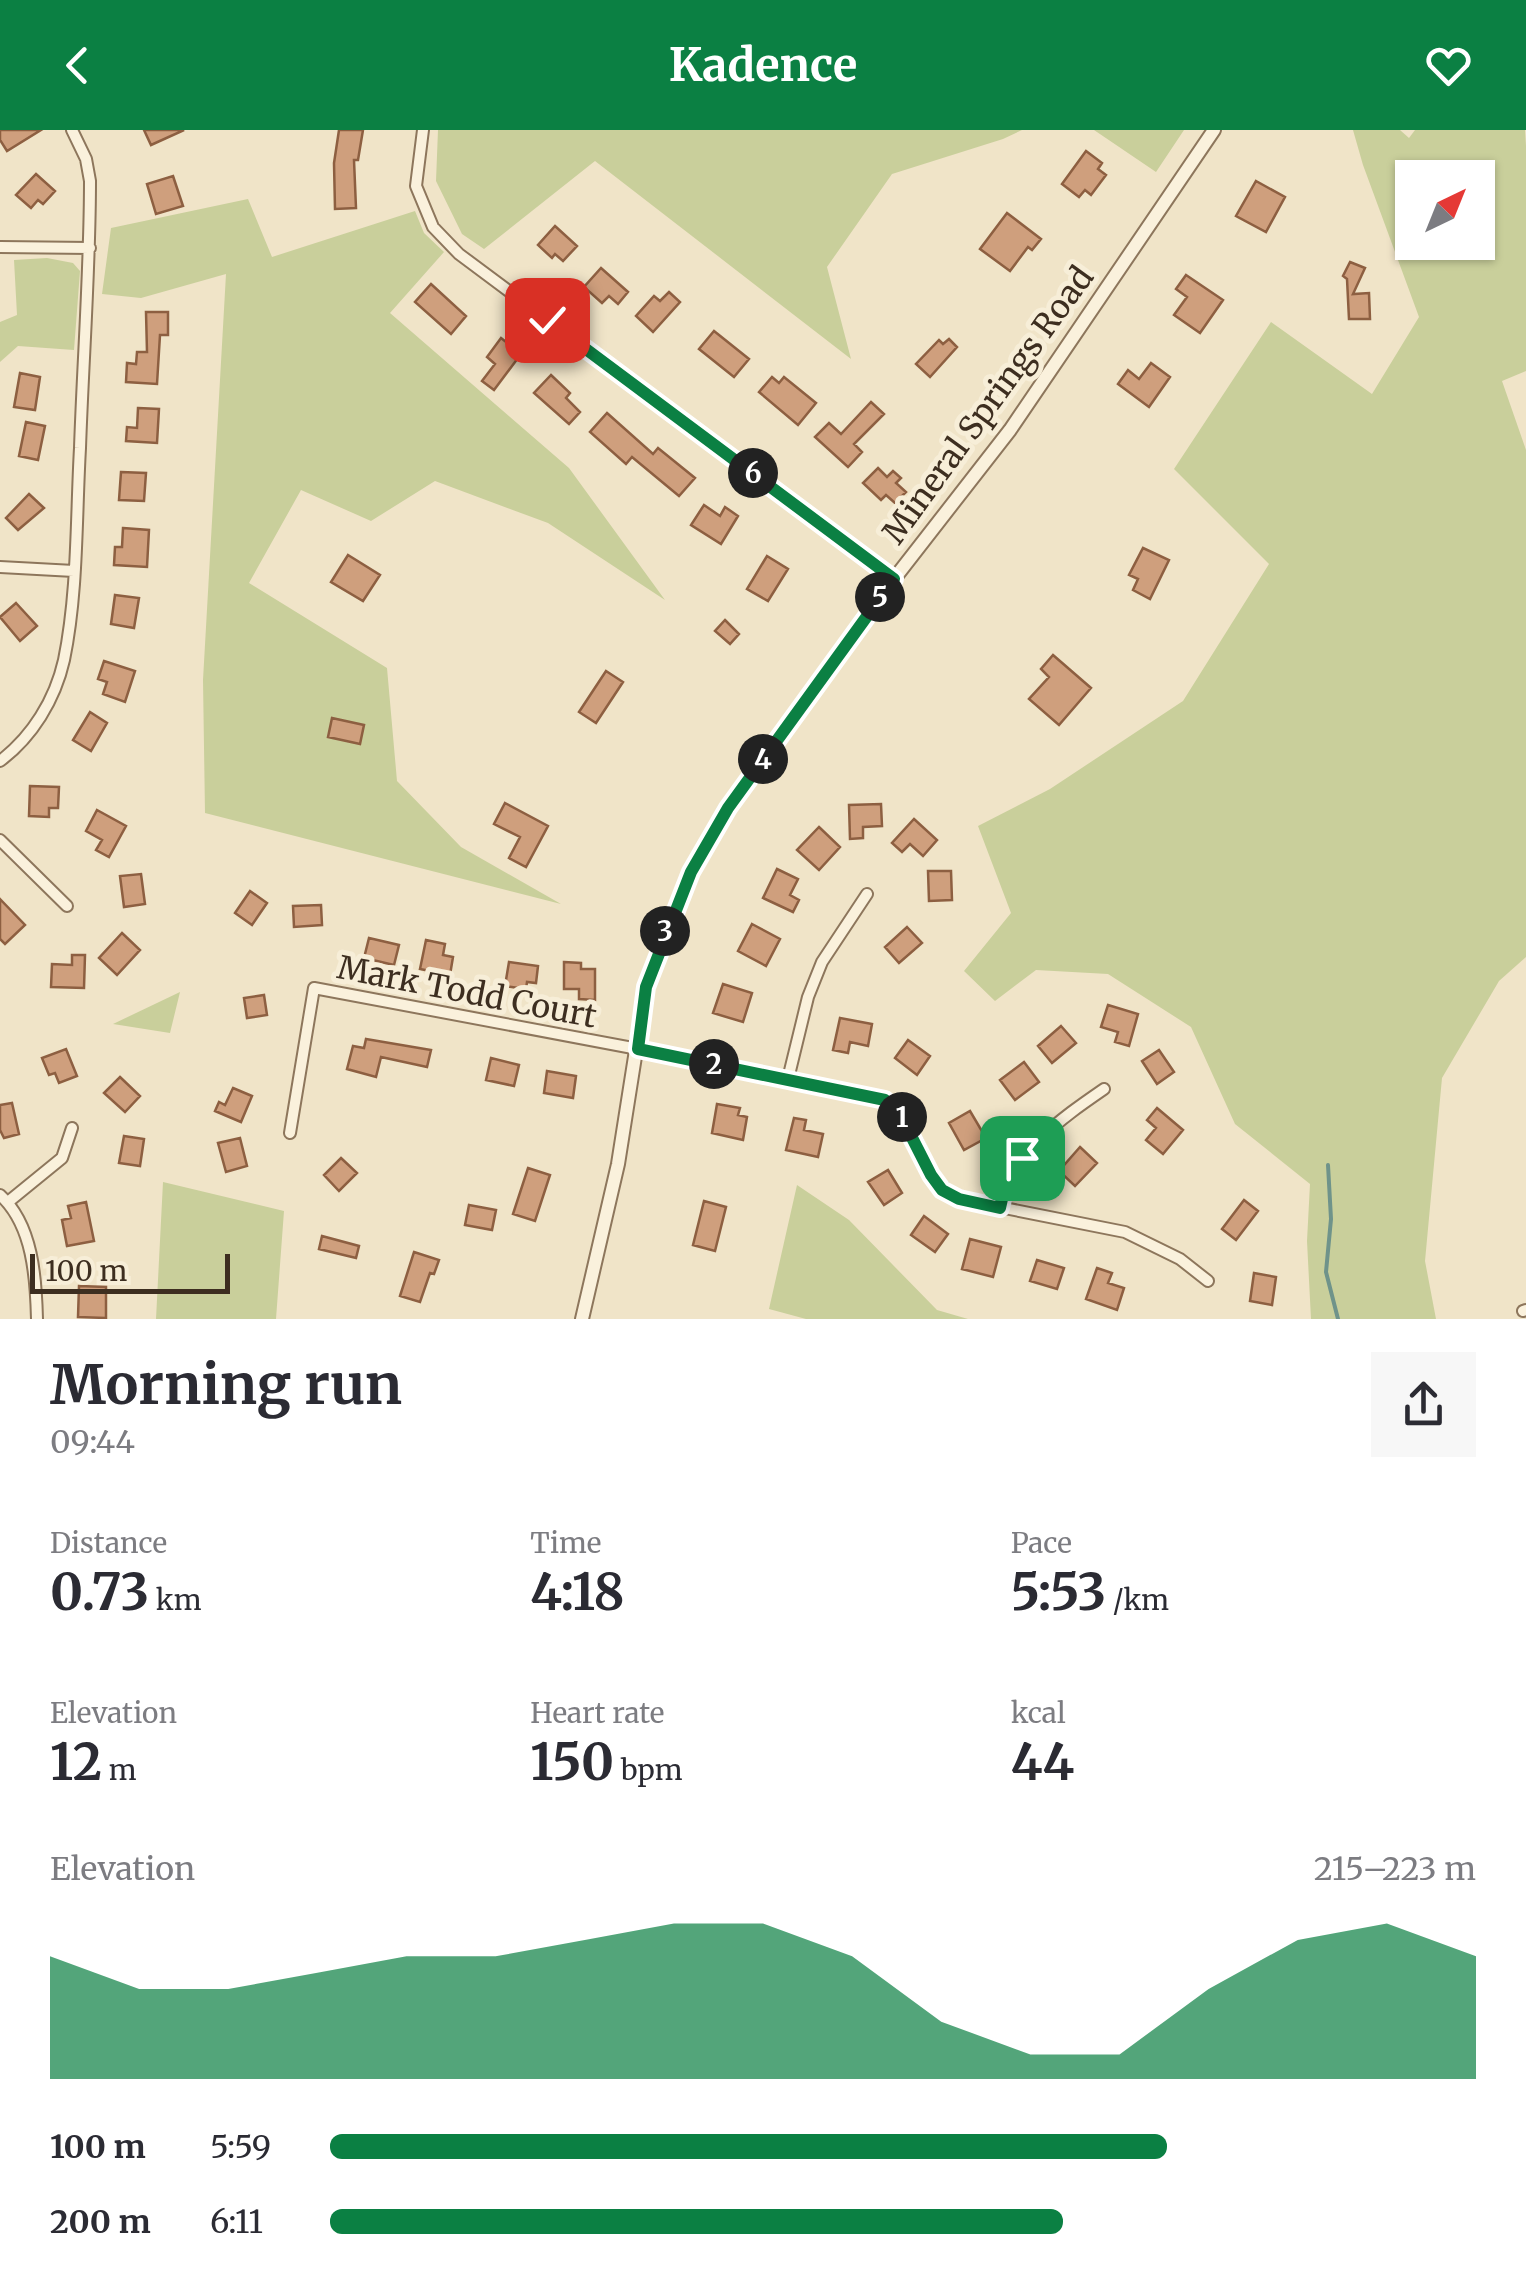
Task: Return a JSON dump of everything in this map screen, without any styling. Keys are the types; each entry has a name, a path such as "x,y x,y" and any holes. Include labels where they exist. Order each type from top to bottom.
{"street":[{"path":"0,762 43,715 64,661 74,572 90,248 90,181 86,159 72,130"},
{"path":"423,130 416,186 433,226 459,254 894,579"},
{"name":"Mineral Springs Road","path":"582,1319 618,1164 646,987 691,872 728,808 894,579 1010,430 1214,130"},
{"path":"0,247 90,248"},
{"path":"0,567 74,572"},
{"path":"0,840 67,906"},
{"path":"788,1078 808,997 822,962 866,894"},
{"name":"Mark Todd Court","path":"290,1133 314,988 638,1049"},
{"path":"638,1049 885,1100 902,1118 942,1190 959,1199 1124,1232 1180,1260 1208,1281"},
{"path":"1000,1208 1004,1190 1022,1158 1053,1124 1104,1089"},
{"path":"37,1319 36,1271 4,1198 62,1158 72,1128"}],"green space":[{"path":"438,130 1022,130 892,174 827,267 851,359 595,161 484,249 462,234 436,181"},
{"path":"1094,130 1184,130 1156,172"},
{"path":"1353,130 1400,130 1409,138 1415,130 1525,130 1526,371 1502,381 1526,450 1526,957 1499,981 1442,1078 1425,1261 1436,1319 1311,1319 1307,1241 1310,1184 1235,1124 1191,1027 1108,974 1036,970 995,1001 964,971 1011,913 978,826 1050,789 1183,701 1269,564 1174,469 1271,322 1372,394 1419,317 1398,260 1495,260 1495,160 1395,160 1395,252"},
{"path":"248,199 272,257 415,211 424,233 444,252 390,313 569,468 665,600 548,523 435,481 371,521 301,490 249,583 387,668 397,781 461,847 561,904 205,813 203,680 226,274 141,298 102,294 111,228"},
{"path":"47,258 73,263 80,271 74,350 18,346 0,362 0,322 17,315 14,260"},
{"path":"180,992 170,1033 113,1024"},
{"path":"163,1182 284,1211 276,1319 156,1319"},
{"path":"797,1185 849,1220 937,1310 968,1319 806,1319 769,1309"}],"building":[{"path":"0,130 41,130 7,151 0,140"},
{"path":"144,130 184,130 151,145"},
{"path":"339,130 363,130 358,160 354,160 356,208 335,209 334,163"},
{"path":"1086,151 1102,163 1098,169 1106,175 1091,195 1085,190 1079,197 1062,184"},
{"path":"36,174 55,191 43,204 38,200 31,208 16,195"},
{"path":"173,176 183,206 156,214 147,184"},
{"path":"1256,181 1285,197 1266,232 1236,216"},
{"path":"1007,213 1041,239 1032,250 1028,247 1010,271 980,249"},
{"path":"555,226 577,246 563,261 555,254 552,258 538,245"},
{"path":"1350,262 1365,268 1353,294 1369,293 1370,319 1349,319 1347,279 1343,276"},
{"path":"601,268 628,292 618,304 609,296 602,303 584,287"},
{"path":"1186,275 1223,300 1200,333 1174,315 1187,297 1176,289"},
{"path":"431,284 466,316 451,334 415,302"},
{"path":"669,292 680,302 653,332 636,316 654,296 660,301"},
{"path":"146,312 168,312 168,335 160,335 157,384 126,382 127,363 136,364 137,352 147,352"},
{"path":"714,331 749,359 734,377 699,349"},
{"path":"501,338 521,354 494,390 482,381 495,364 487,357"},
{"path":"949,339 957,347 930,377 916,364 939,340 943,344"},
{"path":"1151,363 1170,377 1149,407 1118,384 1128,370 1139,379"},
{"path":"20,373 40,377 35,410 14,407"},
{"path":"551,375 570,393 566,398 580,412 569,424 534,393"},
{"path":"772,377 779,383 784,377 816,403 798,425 759,392"},
{"path":"871,402 884,414 854,444 862,452 848,467 815,437 829,423 841,434"},
{"path":"138,408 159,409 157,443 126,441 127,427 137,428"},
{"path":"607,413 653,454 658,448 695,478 679,496 632,457 626,464 590,432"},
{"path":"26,422 45,426 38,460 19,456"},
{"path":"878,468 887,477 893,471 901,478 896,483 906,492 895,503 886,495 881,500 863,483"},
{"path":"121,472 146,473 144,501 119,500"},
{"path":"29,494 44,508 18,530 6,518"},
{"path":"704,505 720,516 725,507 738,516 721,544 691,525"},
{"path":"123,528 149,530 147,567 114,565 115,547 122,547"},
{"path":"1143,548 1169,560 1150,599 1133,590 1138,579 1129,575"},
{"path":"348,555 380,575 363,601 331,582"},
{"path":"767,556 788,569 768,601 747,589"},
{"path":"115,595 139,598 134,628 111,624"},
{"path":"16,603 37,626 20,641 0,617"},
{"path":"725,620 739,634 730,644 715,631"},
{"path":"1053,655 1091,688 1059,725 1029,699 1049,677 1041,669"},
{"path":"104,661 135,671 125,702 103,694 107,682 98,679"},
{"path":"606,671 623,682 596,723 579,712"},
{"path":"90,712 107,723 91,751 73,740"},
{"path":"332,718 364,725 360,744 328,737"},
{"path":"30,786 59,787 58,808 49,808 49,817 29,816"},
{"path":"505,803 548,826 526,867 509,858 520,837 494,824"},
{"path":"881,804 882,826 863,827 863,838 850,839 849,805"},
{"path":"97,810 126,826 109,857 96,850 102,840 86,831"},
{"path":"914,819 937,840 923,856 910,844 902,852 892,843"},
{"path":"819,827 840,847 819,870 797,850"},
{"path":"777,869 798,879 790,895 799,900 793,912 763,898"},
{"path":"928,871 951,871 952,900 929,901"},
{"path":"141,874 145,904 124,907 120,876"},
{"path":"250,891 267,903 252,925 235,913"},
{"path":"0,899 25,925 5,944 0,939"},
{"path":"321,905 322,925 294,927 293,906"},
{"path":"752,924 780,939 766,966 738,951"},
{"path":"907,927 922,943 899,963 885,947"},
{"path":"122,933 140,950 117,975 99,958"},
{"path":"369,938 399,945 394,965 364,958"},
{"path":"426,940 445,944 443,955 453,957 450,975 420,969"},
{"path":"72,955 85,955 84,988 51,987 52,964 72,965"},
{"path":"509,962 538,966 536,983 527,982 526,989 505,986"},
{"path":"564,962 581,963 581,969 595,969 595,1000 579,999 579,989 564,989"},
{"path":"723,984 752,993 743,1022 713,1013"},
{"path":"264,995 267,1015 247,1018 244,998"},
{"path":"1108,1005 1138,1014 1129,1046 1115,1042 1118,1032 1101,1027"},
{"path":"840,1018 872,1024 868,1046 850,1042 848,1053 833,1050"},
{"path":"1061,1026 1076,1043 1052,1063 1038,1046"},
{"path":"366,1039 431,1050 427,1067 381,1057 376,1077 347,1069 353,1046 364,1048"},
{"path":"908,1040 930,1056 917,1075 895,1058"},
{"path":"66,1049 77,1076 59,1083 55,1073 49,1075 42,1058"},
{"path":"1159,1050 1174,1072 1157,1084 1142,1061"},
{"path":"491,1058 519,1065 514,1086 486,1080"},
{"path":"1024,1062 1039,1082 1015,1100 1000,1080"},
{"path":"547,1071 576,1076 573,1098 544,1093"},
{"path":"120,1077 140,1096 125,1112 104,1093"},
{"path":"233,1088 252,1096 241,1122 215,1111 219,1102 225,1105"},
{"path":"12,1103 19,1134 4,1138 0,1130 0,1105"},
{"path":"717,1104 740,1108 738,1115 747,1117 743,1140 712,1133"},
{"path":"1157,1108 1183,1130 1163,1154 1146,1140 1156,1128 1147,1120"},
{"path":"970,1111 986,1138 964,1150 949,1123"},
{"path":"794,1118 806,1120 804,1130 823,1134 818,1157 786,1150"},
{"path":"124,1136 144,1139 140,1166 119,1163"},
{"path":"240,1138 247,1166 226,1172 218,1143"},
{"path":"1080,1147 1097,1163 1075,1186 1059,1171"},
{"path":"341,1158 357,1173 339,1191 324,1175"},
{"path":"528,1168 550,1175 535,1221 513,1214"},
{"path":"888,1170 902,1193 884,1205 868,1182"},
{"path":"1244,1200 1258,1211 1236,1240 1222,1229"},
{"path":"704,1201 726,1207 715,1251 693,1245"},
{"path":"86,1202 94,1241 67,1246 62,1220 71,1218 68,1206"},
{"path":"469,1205 496,1210 492,1230 465,1225"},
{"path":"924,1216 948,1234 935,1252 911,1235"},
{"path":"322,1236 359,1246 356,1258 319,1249"},
{"path":"970,1239 1001,1247 993,1277 962,1269"},
{"path":"414,1252 439,1260 420,1302 400,1296"},
{"path":"1037,1260 1064,1268 1057,1289 1030,1281"},
{"path":"1097,1268 1112,1273 1108,1283 1124,1288 1117,1310 1086,1299"},
{"path":"1254,1273 1276,1277 1272,1305 1250,1301"},
{"path":"79,1286 106,1287 106,1318 78,1317"}],"waterway":[{"path":"1328,1165 1331,1219 1326,1272 1338,1319"}],"route":[{"path":"547,320 894,579 728,808 691,872 646,987 638,1049 885,1100 916,1140 942,1190 959,1199 1000,1208 1004,1190 1022,1158"}]}
